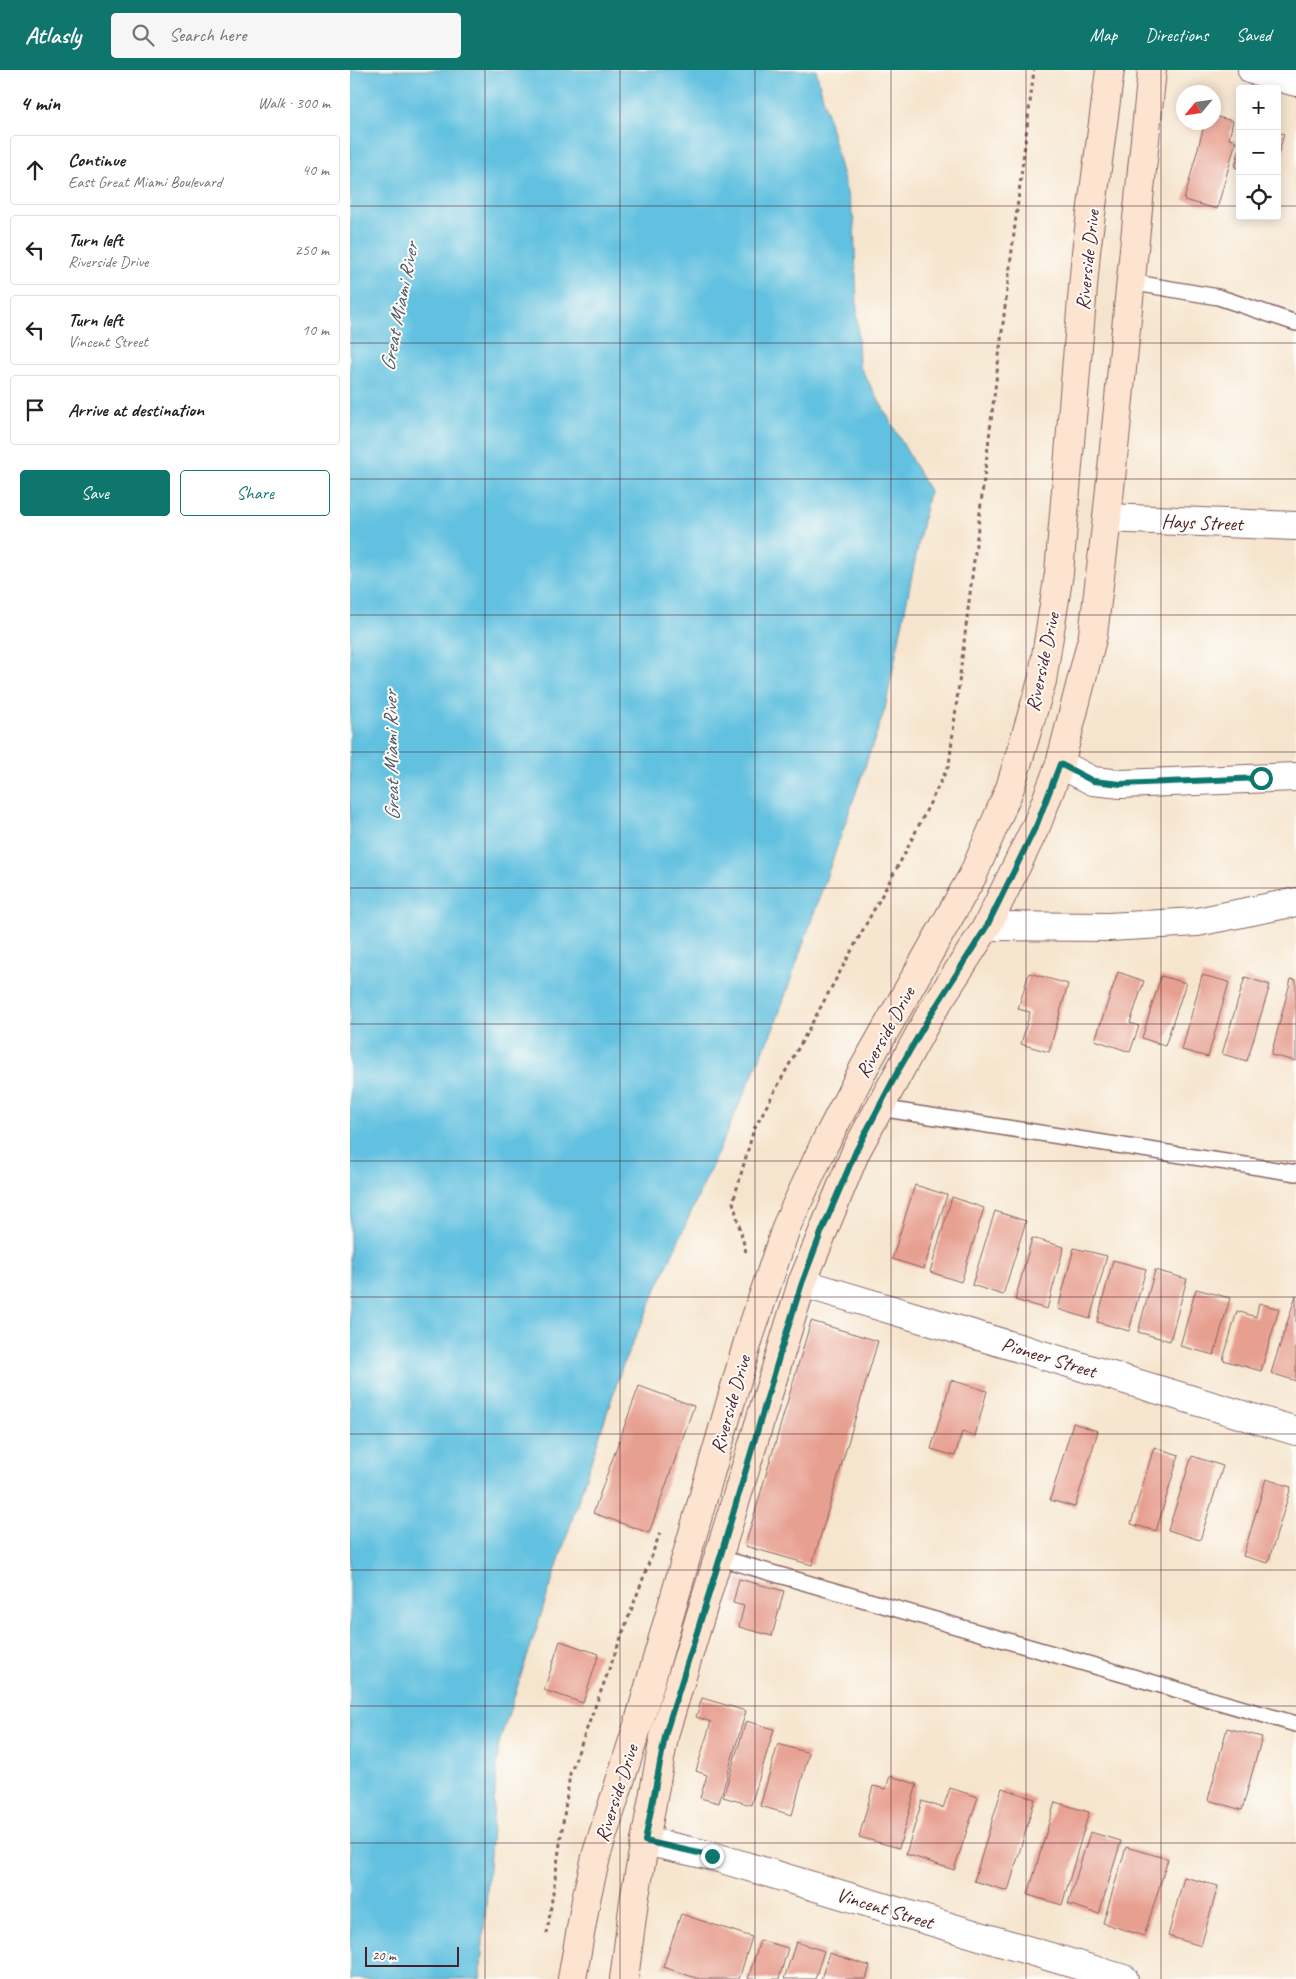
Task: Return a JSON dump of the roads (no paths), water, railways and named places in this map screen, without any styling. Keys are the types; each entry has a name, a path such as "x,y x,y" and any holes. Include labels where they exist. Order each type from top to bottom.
{"main road":[{"name":"Riverside Drive","path":"572,1979 587,1895 597,1853 638,1725 749,1338 787,1225 824,1144 865,1066 972,875 1010,788 1042,680 1059,573 1086,252 1110,70"},
{"name":"Riverside Drive","path":"624,1979 634,1901 666,1732 802,1283 846,1174 879,1108 931,1014 987,926 1037,824 1060,764 1093,635 1107,518 1152,70"}],"street":[{"path":"1252,70 1296,82"},
{"name":"Hays Street","path":"1107,518 1296,526"},
{"path":"1060,764 1093,781 1121,784 1296,777"},
{"path":"987,926 1109,927 1198,922 1296,902"},
{"name":"Pioneer Street","path":"802,1283 1296,1431"},
{"name":"Vincent Street","path":"645,1841 712,1856 1124,1979"}],"lane":[{"path":"1130,282 1218,298 1296,323"},
{"path":"879,1108 1296,1172"},
{"path":"720,1558 1296,1724"}],"water":[{"name":"Great Miami River","path":"350,70 816,70 854,221 859,365 929,491 885,709 776,1022 622,1367 499,1743 480,1979 350,1979"}]}
